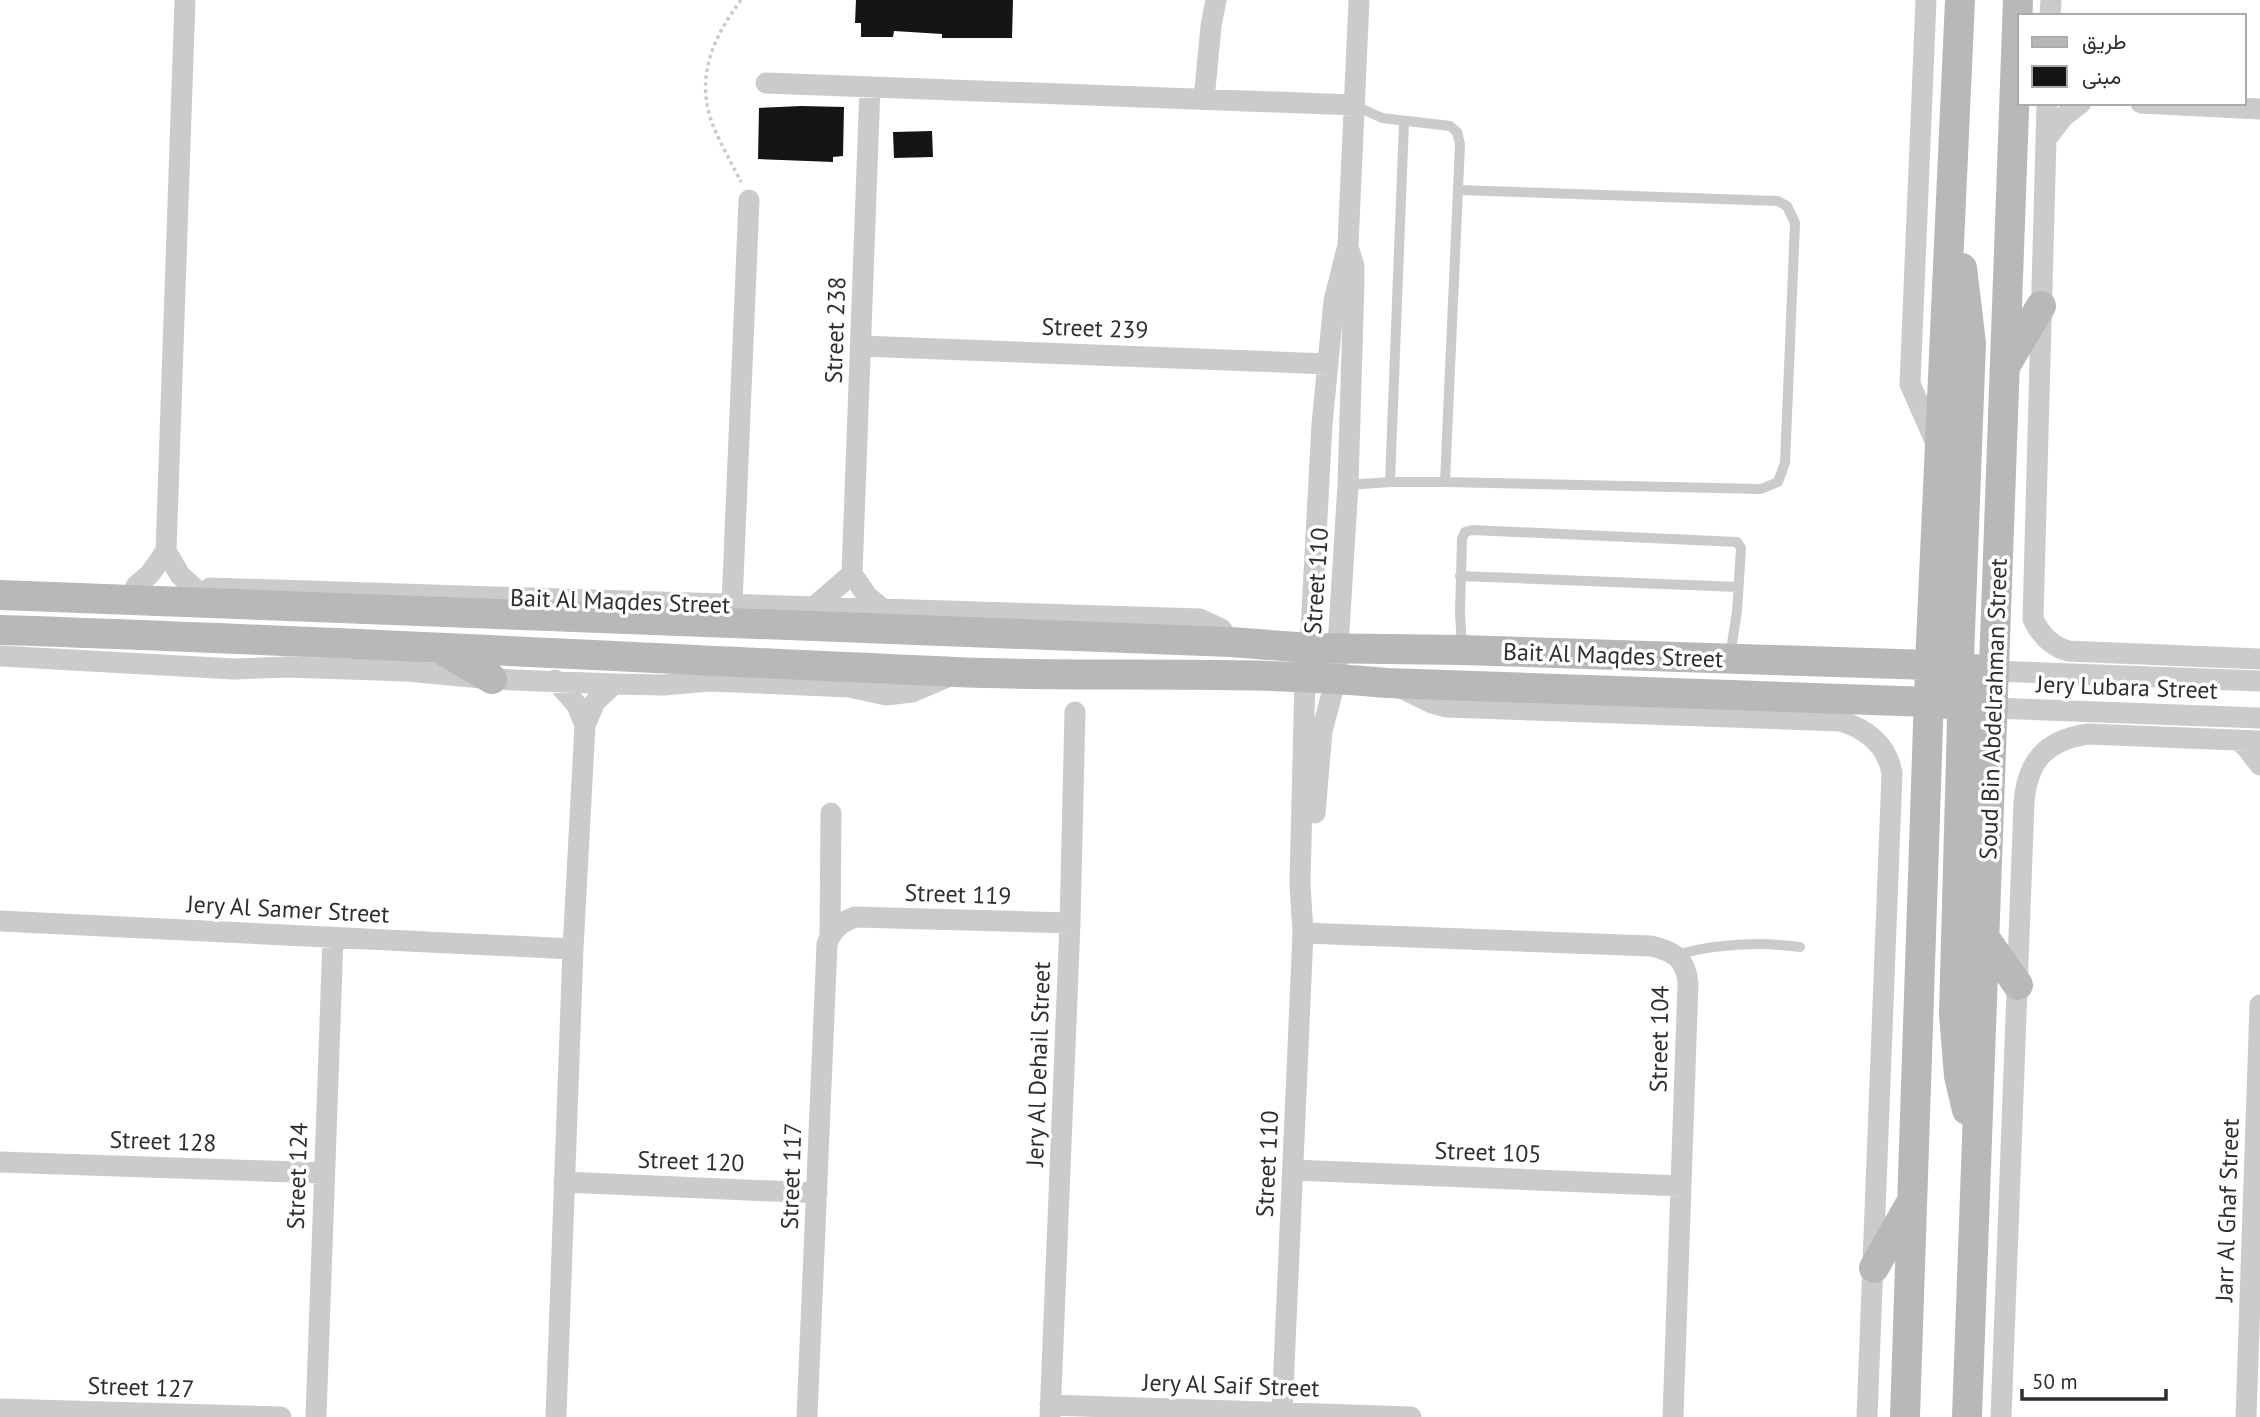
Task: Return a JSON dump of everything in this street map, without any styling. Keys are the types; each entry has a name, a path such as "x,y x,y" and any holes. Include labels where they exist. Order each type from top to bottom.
{"main road":[{"path":"1905,1417 1930,665 1960,0"},
{"name":"Soud Bin Abdelrahman Street","path":"1967,1417 2018,0"},
{"path":"1950,209 1964,275 1971,343 1960,668 1962,678 1972,694 1993,708"},
{"path":"2005,367 2041,306"},
{"name":"Bait Al Maqdes Street","path":"0,595 273,598 1231,642 1317,657 1336,678 1387,683 1929,702 1993,708"},
{"name":"Bait Al Maqdes Street","path":"0,630 235,637 961,672 1462,650 1930,665 1994,671"},
{"path":"434,647 492,679"},
{"path":"1930,665 1941,672 1954,687 1962,720 1954,1014 1959,1076 1976,1155"},
{"path":"1984,937 2018,985"},
{"path":"1874,1268 1913,1199"}],"street":[{"path":"185,0 166,551 180,575 194,588"},
{"path":"1204,99 1216,0"},
{"name":"Street 110","path":"1282,1413 1303,925 1300,884 1317,657 1322,424 1334,301 1348,245 1359,0"},
{"path":"1926,0 1910,384 1940,452"},
{"path":"766,83 1354,105"},
{"name":"Street 238","path":"852,574 870,87"},
{"name":"Soud Bin Abdelrahman Street","path":"2037,628 2032,608 2047,105"},
{"path":"2046,139 2063,117 2078,105"},
{"path":"2181,105 2260,109"},
{"path":"732,604 749,200"},
{"name":"Street 110","path":"1317,657 1348,485 1354,266 1348,245"},
{"name":"Street 239","path":"860,346 1328,364"},
{"path":"136,586 150,574 166,551"},
{"path":"814,607 852,574 868,597 883,609"},
{"name":"Bait Al Maqdes Street","path":"0,582 194,588 273,598 732,604 1200,619 1221,629 1231,642"},
{"name":"Jery Lubara Street","path":"2037,628 2048,641 2068,651 2260,659"},
{"path":"2235,658 2260,640"},
{"name":"Bait Al Maqdes Street","path":"0,656 234,669 286,667 407,671 492,679 614,684 663,685 709,681 849,687 886,695 912,692 961,672"},
{"name":"Jery Lubara Street","path":"1994,671 2260,681"},
{"name":"Street 110","path":"1303,925 1310,884 1322,731 1336,678"},
{"path":"555,680 577,705 585,725"},
{"name":"Bait Al Maqdes Street","path":"1387,683 1447,708 1840,721 1870,734 1886,752 1892,773 1874,1268"},
{"path":"556,1417 573,949 585,725 596,702 614,684"},
{"name":"Jery Lubara Street","path":"1993,708 2260,718"},
{"name":"Jery Al Dehail Street","path":"1050,1411 1075,712"},
{"name":"Jery Lubara Street","path":"2035,762 2055,743 2071,736 2088,734 2260,741"},
{"path":"2238,740 2260,765"},
{"name":"Soud Bin Abdelrahman Street","path":"2001,1417 2025,786 2035,762"},
{"name":"Street 117","path":"807,1417 827,944 830,937 831,813"},
{"name":"Street 119","path":"830,937 835,928 855,917 1069,923"},
{"name":"Jery Al Samer Street","path":"0,921 573,949"},
{"name":"Street 104","path":"1303,925 1651,946 1675,955 1685,965 1688,984 1673,1417"},
{"name":"Street 124","path":"316,1417 333,937"},
{"name":"Jarr Al Ghaf Street","path":"2246,1417 2257,1207 2260,1005"},
{"name":"Street 128","path":"0,1162 324,1173"},
{"name":"Street 105","path":"1293,1170 1681,1186"},
{"name":"Street 120","path":"564,1182 817,1193"},
{"path":"1865,1415 1874,1268"},
{"name":"Street 127","path":"0,1409 281,1417"},
{"name":"Jery Al Saif Street","path":"1050,1411 1410,1417"}],"lane":[{"path":"1354,105 1382,118 1445,125 1457,132 1460,144 1446,482"},
{"path":"1390,482 1404,122"},
{"path":"1348,485 1446,482 1761,489 1778,482 1785,463 1795,223 1787,206 1778,201 1458,190"},
{"path":"1462,650 1462,539 1465,532 1472,530 1737,542 1741,548 1730,659"},
{"path":"1460,576 1738,587"},
{"path":"1675,955 1701,948 1750,943 1800,947"}],"path":[{"path":"741,0 715,39 709,55 706,92 714,128 749,200"}],"building":[{"path":"856,0 1013,0 1012,38 942,38 942,34 894,31 893,37 861,37 861,23 855,23"},
{"path":"844,107 843,156 833,157 833,162 758,159 759,108"},
{"path":"932,131 933,157 894,158 893,132"}]}
